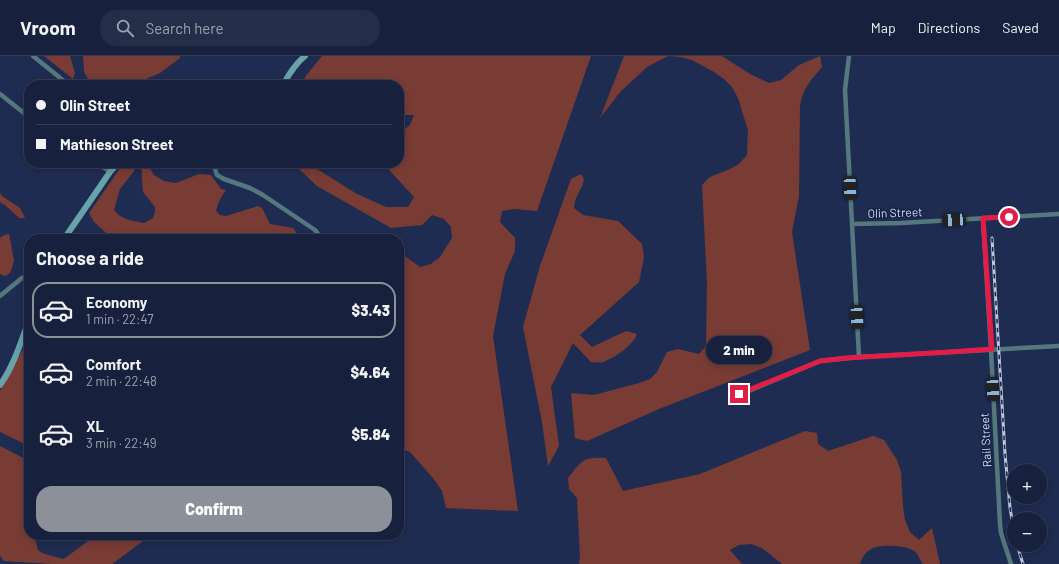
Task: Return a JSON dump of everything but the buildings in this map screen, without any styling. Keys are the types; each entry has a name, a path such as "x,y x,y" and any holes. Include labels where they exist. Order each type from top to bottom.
{"street":[{"path":"33,56 63,80"},
{"path":"286,80 296,65 305,56"},
{"path":"849,56 845,90 859,358"},
{"path":"0,94 24,113"},
{"path":"104,168 110,172"},
{"path":"67,234 114,168"},
{"path":"215,168 217,175 250,188 263,195 319,234"},
{"name":"Olin Street","path":"852,224 1059,214"},
{"name":"Rail Street","path":"983,218 992,349 1000,524 1011,564"},
{"path":"0,296 24,277"},
{"path":"0,385 15,358 24,334"},
{"path":"739,394 820,361 992,349 1059,346"}],"shaded area":[{"path":"44,56 70,56 75,73 73,79"},
{"path":"83,56 180,56 180,58 160,73 143,80 89,80 84,72"},
{"path":"322,56 591,56 537,211 514,209 502,211 500,222 515,238 515,251 505,274 493,336 518,511 446,508 442,491 433,478 410,452 404,450 404,255 420,267 431,264 440,257 452,238 451,227 444,219 432,215 422,225 391,228 317,186 299,169 315,168 357,194 386,207 408,207 414,197 388,168 404,168 404,130 410,125 414,115 404,115 404,80 305,80 305,77"},
{"path":"624,56 668,56 647,67 621,91 600,118"},
{"path":"668,56 722,56 750,74 769,83 781,80 799,65 820,56 822,67 805,89 800,105 799,196 792,232 810,350 659,409 587,441 575,438 571,393 594,395 639,383 650,379 657,372 667,352 678,349 699,354 706,346 707,283 702,185 710,177 739,164 747,155 748,130 738,98 732,87 714,72 692,60"},
{"path":"120,168 134,168 134,171 120,189 114,210 120,216 132,221 144,223 153,218 155,207 143,192 141,168 150,168 154,175 164,181 176,183 199,174 211,175 221,189 226,190 216,211 220,215 226,216 258,206 262,208 270,224 293,228 296,234 107,234 94,222 89,213"},
{"path":"581,174 584,179 582,187 575,200 574,208 583,215 618,221 642,244 644,257 639,282 580,335 592,347 626,331 637,334 632,342 623,351 602,362 591,362 573,343 551,387 559,446 548,466 542,422 523,327 540,266 571,179"},
{"path":"0,193 20,208 25,218 19,218 0,202"},
{"path":"9,234 14,261 10,273 5,276 0,274 0,238"},
{"path":"24,347 24,444 0,432 0,391"},
{"path":"805,431 817,433 818,444 828,451 873,436 884,440 897,460 901,472 903,507 905,520 910,532 919,540 932,528 940,564 923,564 917,553 912,550 905,547 890,546 878,547 869,550 860,564 782,564 762,548 751,544 739,545 730,550 742,564 579,564 580,556 577,498 569,489 568,478 583,461 592,458 606,458 623,491 700,474"},
{"path":"0,446 24,458 24,540 35,540 38,550 42,553 63,559 89,540 144,540 112,564 53,564 4,561 0,556"}],"railway":[{"path":"992,238 1005,454 1011,512"},
{"path":"1019,552 1023,564"}],"route":[{"path":"739,394 820,361 992,349 983,218 1009,217"}]}
